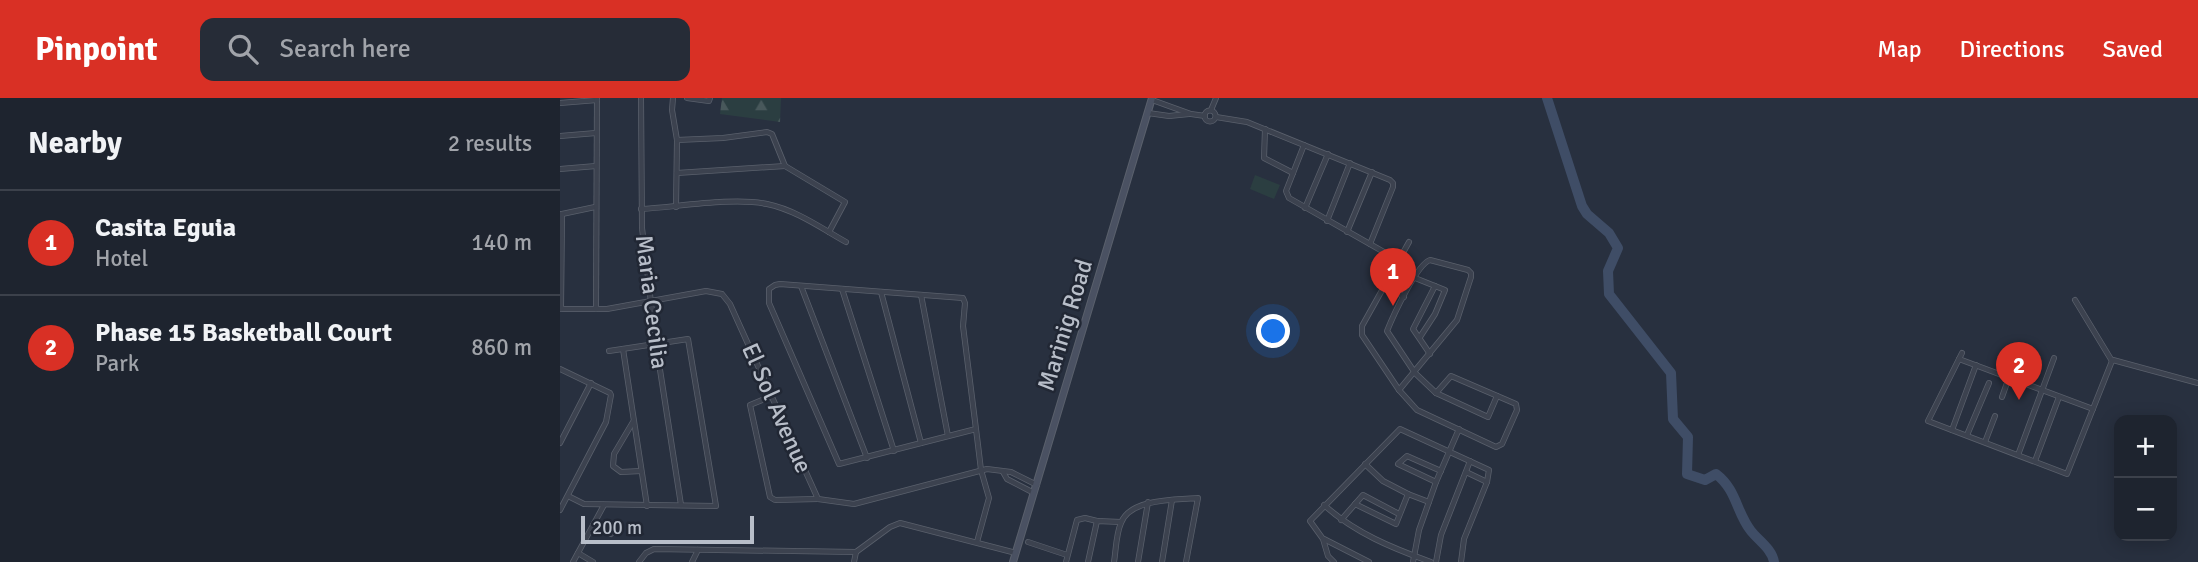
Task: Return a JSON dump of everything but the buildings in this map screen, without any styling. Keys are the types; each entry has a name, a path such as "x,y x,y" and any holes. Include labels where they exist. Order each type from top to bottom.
{"street":[{"name":"Maria Cecilia","path":"641,98 640,209 650,302 681,505"},
{"path":"673,98 672,110 677,140 676,207"},
{"path":"687,98 709,101 710,98"},
{"path":"1205,116 1216,98"},
{"path":"560,103 597,99 596,309"},
{"path":"1152,99 1191,114 1205,116 1209,122 1216,117"},
{"name":"Marinig Road","path":"1013,562 1152,99"},
{"path":"1211,110 1216,117"},
{"path":"1148,113 1169,116 1191,114"},
{"path":"1216,117 1247,122 1393,183 1370,244"},
{"path":"1265,129 1264,158 1293,173"},
{"path":"677,140 767,132 774,137 785,166"},
{"path":"560,136 596,133"},
{"path":"1304,145 1286,195 1398,260"},
{"path":"1305,208 1328,154"},
{"path":"1327,221 1350,163"},
{"path":"560,169 596,166"},
{"path":"677,173 785,166 845,202 829,232"},
{"path":"1347,232 1372,172"},
{"path":"640,209 737,202 769,204 801,216 846,242"},
{"path":"561,309 561,214 595,207"},
{"path":"1409,242 1361,331 1399,390 1418,410 1496,447 1500,446 1518,407 1451,376 1436,393"},
{"path":"1399,390 1415,373 1457,320 1471,273 1428,260 1404,297 1387,331 1415,373 1436,393 1488,417 1497,396"},
{"path":"1415,278 1443,288 1444,293 1435,314 1420,337"},
{"path":"976,429 839,464 769,303 769,289 775,285 801,286 963,298 963,326 976,429 981,470 989,498 977,542"},
{"path":"1384,285 1404,297"},
{"path":"801,286 867,458"},
{"path":"1430,354 1413,329 1435,286"},
{"path":"842,289 894,451"},
{"name":"El Sol Avenue","path":"561,309 596,309 650,302 706,290 722,294 730,304 818,499 854,504 993,469 1011,472 1037,485"},
{"path":"881,292 921,443"},
{"path":"921,295 948,436"},
{"path":"2075,300 2112,361"},
{"path":"568,496 584,504 716,506 688,339 609,351"},
{"path":"623,349 647,506"},
{"path":"2002,397 2019,349"},
{"path":"1962,353 1928,421 2067,474 2112,361"},
{"path":"2018,455 2054,358"},
{"path":"1959,359 2093,409"},
{"path":"2112,361 2113,359 2198,383"},
{"path":"1952,430 1976,365"},
{"path":"560,369 610,393 611,399 606,422 560,510"},
{"path":"560,443 591,383"},
{"path":"1967,435 1989,383"},
{"path":"772,396 750,405 770,497 775,500 818,499"},
{"path":"2035,461 2059,396"},
{"path":"1985,442 1995,416"},
{"path":"634,421 614,454 613,466 621,472 642,471"},
{"path":"1334,562 1328,556 1323,539 1310,521 1400,429 1489,470 1487,482 1464,539 1461,562"},
{"path":"1414,559 1419,530 1459,429"},
{"path":"1436,482 1397,465 1407,456 1441,471"},
{"path":"1324,505 1340,520 1359,532 1414,559 1433,562 1470,461"},
{"path":"1364,464 1383,481 1429,502"},
{"path":"1003,472 1007,479 1034,494"},
{"path":"1466,472 1487,482"},
{"path":"1354,504 1393,524 1397,522 1408,494"},
{"path":"1340,520 1363,495 1399,514"},
{"path":"1114,562 1121,522 1126,515 1148,502 1198,498 1186,562"},
{"path":"1162,562 1172,500"},
{"path":"1138,562 1148,502"},
{"path":"573,562 604,505"},
{"path":"1066,562 1077,520 1085,518 1121,522"},
{"path":"1088,562 1097,521"},
{"path":"639,562 654,548 856,552 890,527 900,523 1016,553"},
{"path":"593,525 611,534"},
{"path":"1323,539 1368,562"},
{"path":"1028,542 1068,555"},
{"path":"692,562 698,550"},
{"path":"854,562 856,552"},
{"path":"578,553 593,562"}],"green space":[{"path":"722,98 781,98 780,122 720,114"},
{"path":"1255,175 1280,185 1274,199 1250,189"}],"waterway":[{"path":"1547,98 1582,206 1587,214 1609,233 1618,248 1608,271 1609,294 1671,373 1673,419 1688,437 1687,474 1705,480 1716,474 1723,480 1746,524 1768,549 1774,562"}],"place":[{"name":"Casita Eguia","path":"1393,306"},
{"name":"Phase 15 Basketball Court","path":"2019,400"}]}
